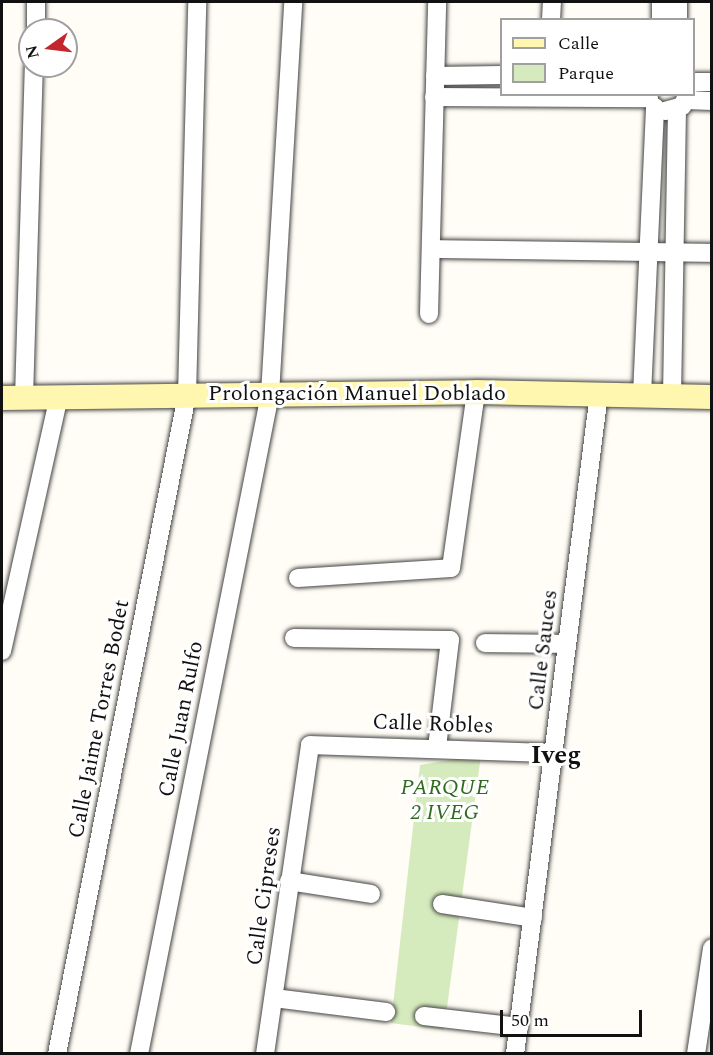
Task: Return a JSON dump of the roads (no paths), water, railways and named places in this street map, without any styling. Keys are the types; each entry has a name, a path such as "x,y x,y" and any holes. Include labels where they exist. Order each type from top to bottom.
{"street":[{"path":"36,2 36,18"},
{"name":"Calle Jaime Torres Bodet","path":"57,1053 187,394 197,2"},
{"name":"Calle Juan Rulfo","path":"139,1053 270,394 293,2"},
{"path":"429,314 437,2"},
{"path":"551,18 552,2"},
{"path":"661,2 661,18"},
{"path":"678,2 678,18"},
{"path":"435,75 500,75"},
{"path":"13,398 33,78"},
{"path":"695,82 711,82"},
{"path":"434,97 711,101"},
{"path":"642,395 651,100"},
{"path":"672,396 676,252 684,101"},
{"path":"432,249 711,253"},
{"path":"298,578 451,568 455,560 476,392"},
{"name":"Prolongación Manuel Doblado","path":"13,398 476,392 711,397"},
{"name":"Calle Sauces","path":"515,1053 599,394"},
{"path":"2,651 59,397"},
{"path":"294,638 450,640 437,747"},
{"path":"485,643 567,644"},
{"name":"Calle Robles","path":"310,745 437,747 554,753"},
{"name":"Calle Cipreses","path":"265,1053 310,745"},
{"path":"289,880 371,894"},
{"path":"442,904 533,918"},
{"path":"696,1053 711,948"},
{"path":"274,998 386,1012"},
{"path":"424,1016 519,1027"}],"district":[{"name":"Iveg","path":"556,756"}],"park label":[{"name":"PARQUE 2 IVEG","path":"445,800"}]}
